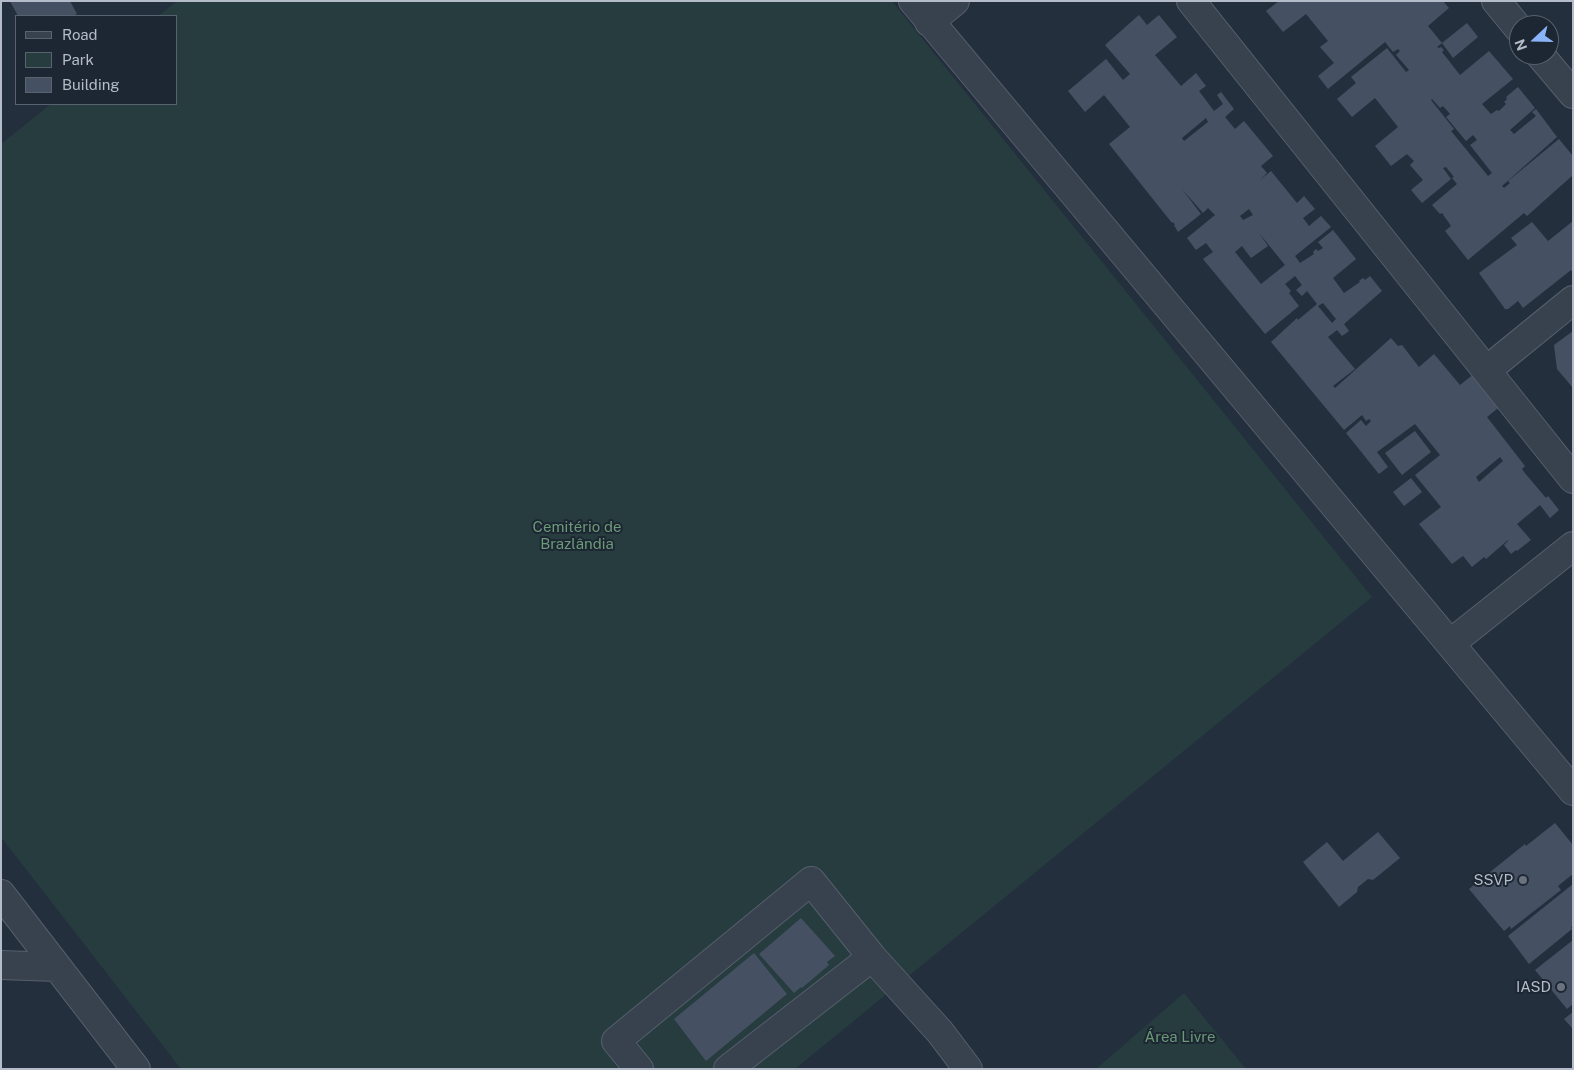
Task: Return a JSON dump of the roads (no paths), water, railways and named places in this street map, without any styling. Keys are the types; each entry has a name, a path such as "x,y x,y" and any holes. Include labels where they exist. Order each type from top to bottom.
{"street":[{"path":"955,1 921,11 1573,790"},
{"path":"1191,1 1573,479"},
{"path":"1496,1 1509,17"},
{"path":"1548,65 1573,94"},
{"path":"1487,370 1573,300"},
{"path":"1451,643 1573,546"},
{"path":"639,1069 616,1041 811,880 872,957 940,1032 968,1069"},
{"path":"1,894 136,1069"},
{"path":"728,1069 872,957"},
{"path":"1,965 57,967"}],"place":[{"name":"SSVP","path":"1523,880"},
{"name":"IASD","path":"1561,987"}],"park label":[{"name":"Cemitério de Brazlândia","path":"577,536"},
{"name":"Área Livre","path":"1180,1037"}]}
